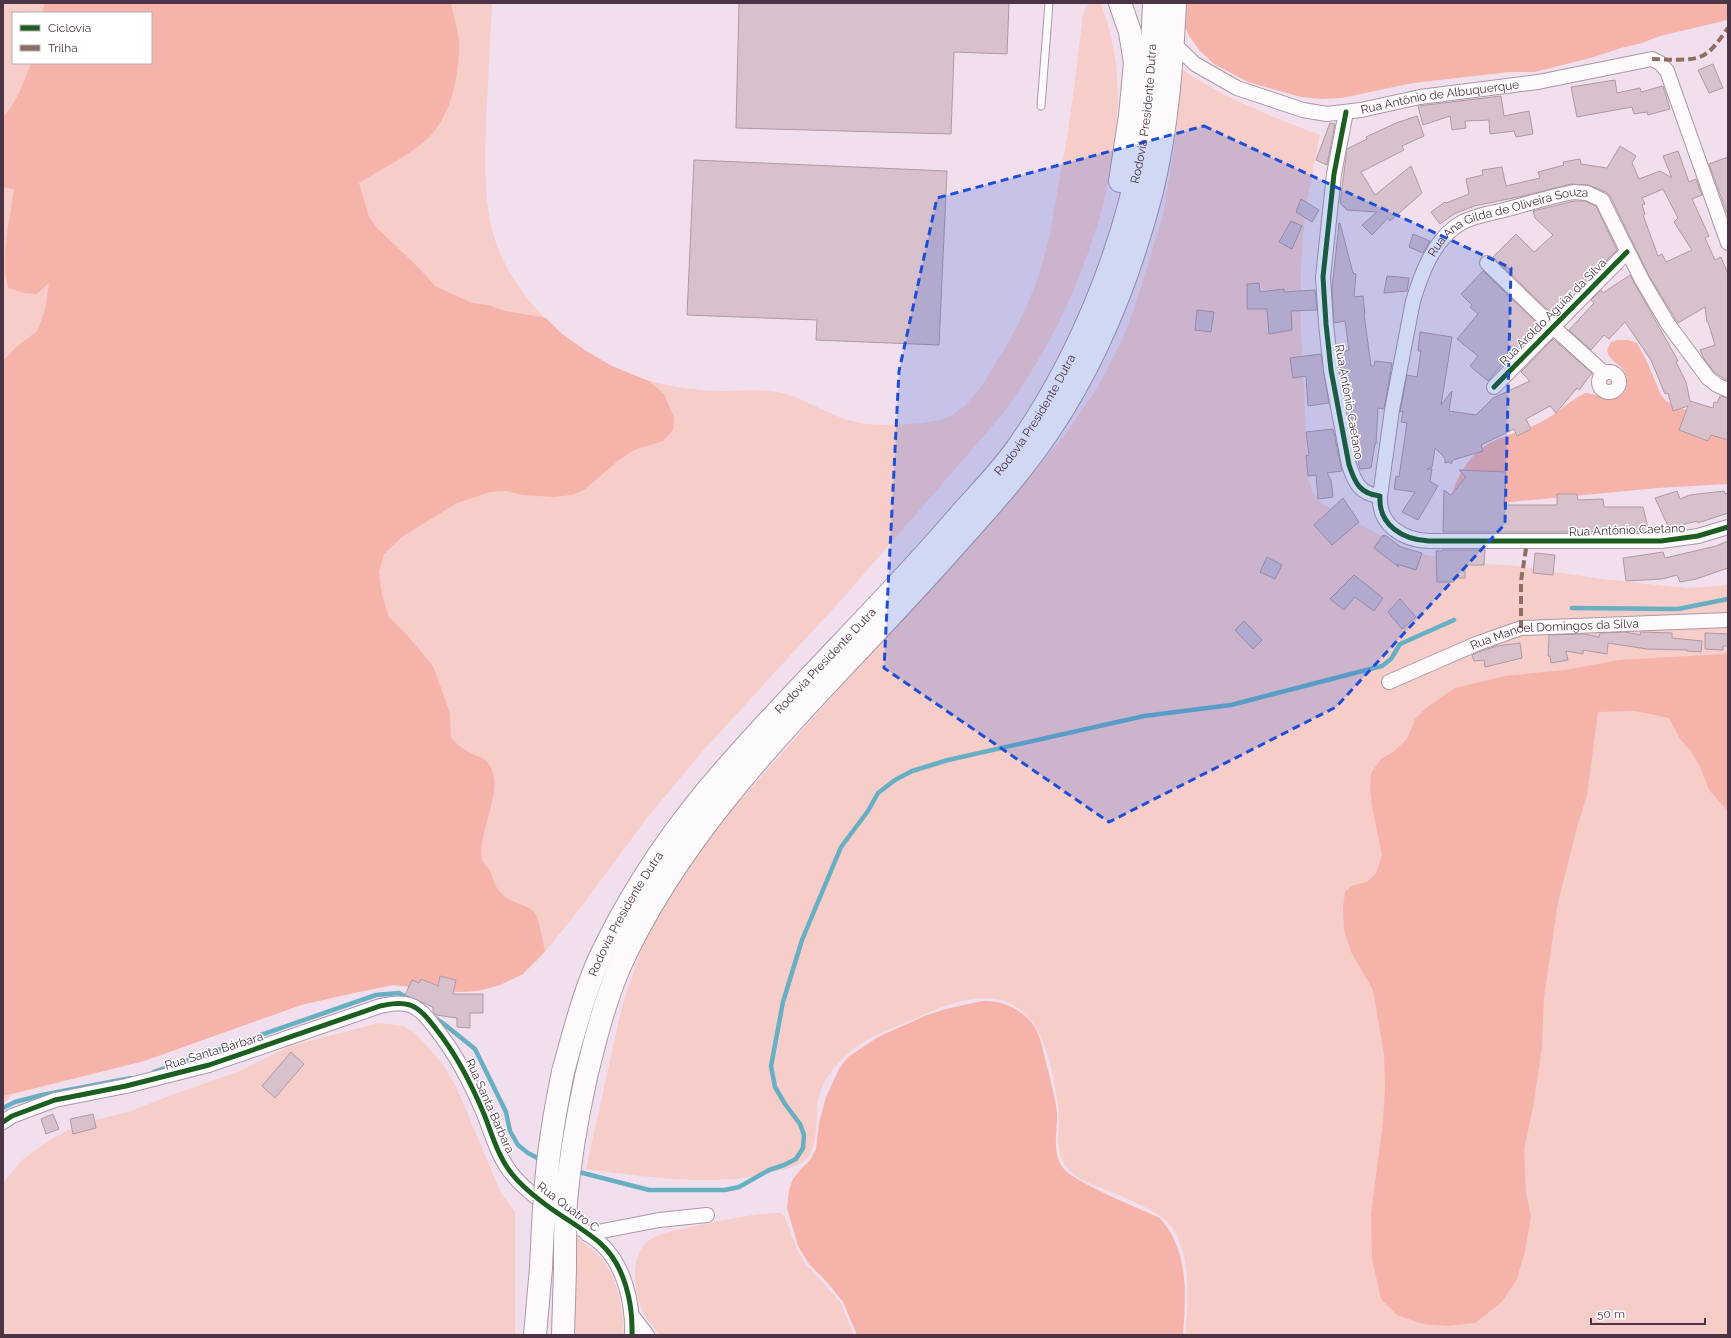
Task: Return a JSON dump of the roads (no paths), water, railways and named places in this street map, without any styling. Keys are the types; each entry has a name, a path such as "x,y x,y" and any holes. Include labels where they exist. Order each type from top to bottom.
{"highway":[{"path":"955,520 978,478 1047,374 1086,291 1113,216 1123,168 1135,63 1130,32 1120,3"},
{"name":"Rodovia Presidente Dutra","path":"535,1335 550,1151 563,1072 582,1005 603,949 640,883 677,830 728,766 930,550 1016,449 1060,379 1100,291 1128,205 1141,150 1147,112 1154,3"},
{"name":"Rodovia Presidente Dutra","path":"563,1335 566,1202 574,1132 600,1019 620,968 666,881 706,823 798,713 906,602 1018,475 1052,427 1100,339 1121,289 1150,197 1161,141 1173,43 1175,3"}],"street":[{"name":"Rua Antônio de Albuquerque","path":"1173,43 1195,64 1237,88 1303,110 1327,114 1346,112 1420,97 1538,82 1652,59 1660,62 1667,71 1728,243"},
{"name":"Rua Antônio Caetano","path":"1346,112 1345,125 1334,174 1326,241 1324,278 1326,324 1331,370 1349,465 1354,479 1363,491 1370,495 1380,496 1381,512 1385,521 1408,537 1421,541 1661,541 1698,536 1728,527"},
{"name":"Rua Ana Gilda de Oliveira Souza","path":"1380,496 1392,410 1413,301 1431,256 1449,232 1459,224 1480,216 1558,195 1580,192 1592,195 1602,200 1618,229 1642,280 1686,349 1712,382 1728,390"},
{"name":"Rua Aroldo Aguiar da Silva","path":"1494,387 1628,252"},
{"path":"1487,263 1553,327 1604,373"},
{"name":"Rua Manoel Domingos da Silva","path":"1389,682 1476,644 1522,628 1728,620"},
{"name":"Rua Santa Bárbara","path":"3,1122 12,1116 55,1100 126,1086 209,1065 390,1004 409,1005 418,1009 427,1018"},
{"name":"Rua Santa Barbara","path":"427,1018 458,1060 475,1095 498,1151 512,1174 521,1183"},
{"name":"Rua Quatro C","path":"521,1183 541,1201 600,1243 615,1262 623,1279 633,1317 632,1335"},
{"path":"587,1234 659,1220 707,1215"},
{"path":"633,1317 647,1335"}],"lane":[{"path":"1041,106 1049,3"}],"waterway":[{"path":"1572,608 1678,609 1728,599"},
{"path":"575,1171 649,1190 725,1190 739,1187 769,1170 796,1159 803,1148 804,1135 800,1124 785,1104 775,1087 771,1066 783,1002 802,940 841,847 868,811 878,793 895,780 912,771 948,760 1144,716 1231,705 1382,666 1391,659 1400,644 1454,620"},
{"path":"154,1072 376,995 399,993 411,1000"},
{"path":"433,1017 475,1049 506,1112 510,1131 518,1145 528,1153 543,1161"},
{"path":"3,1108 15,1102 42,1095 131,1078"}]}
